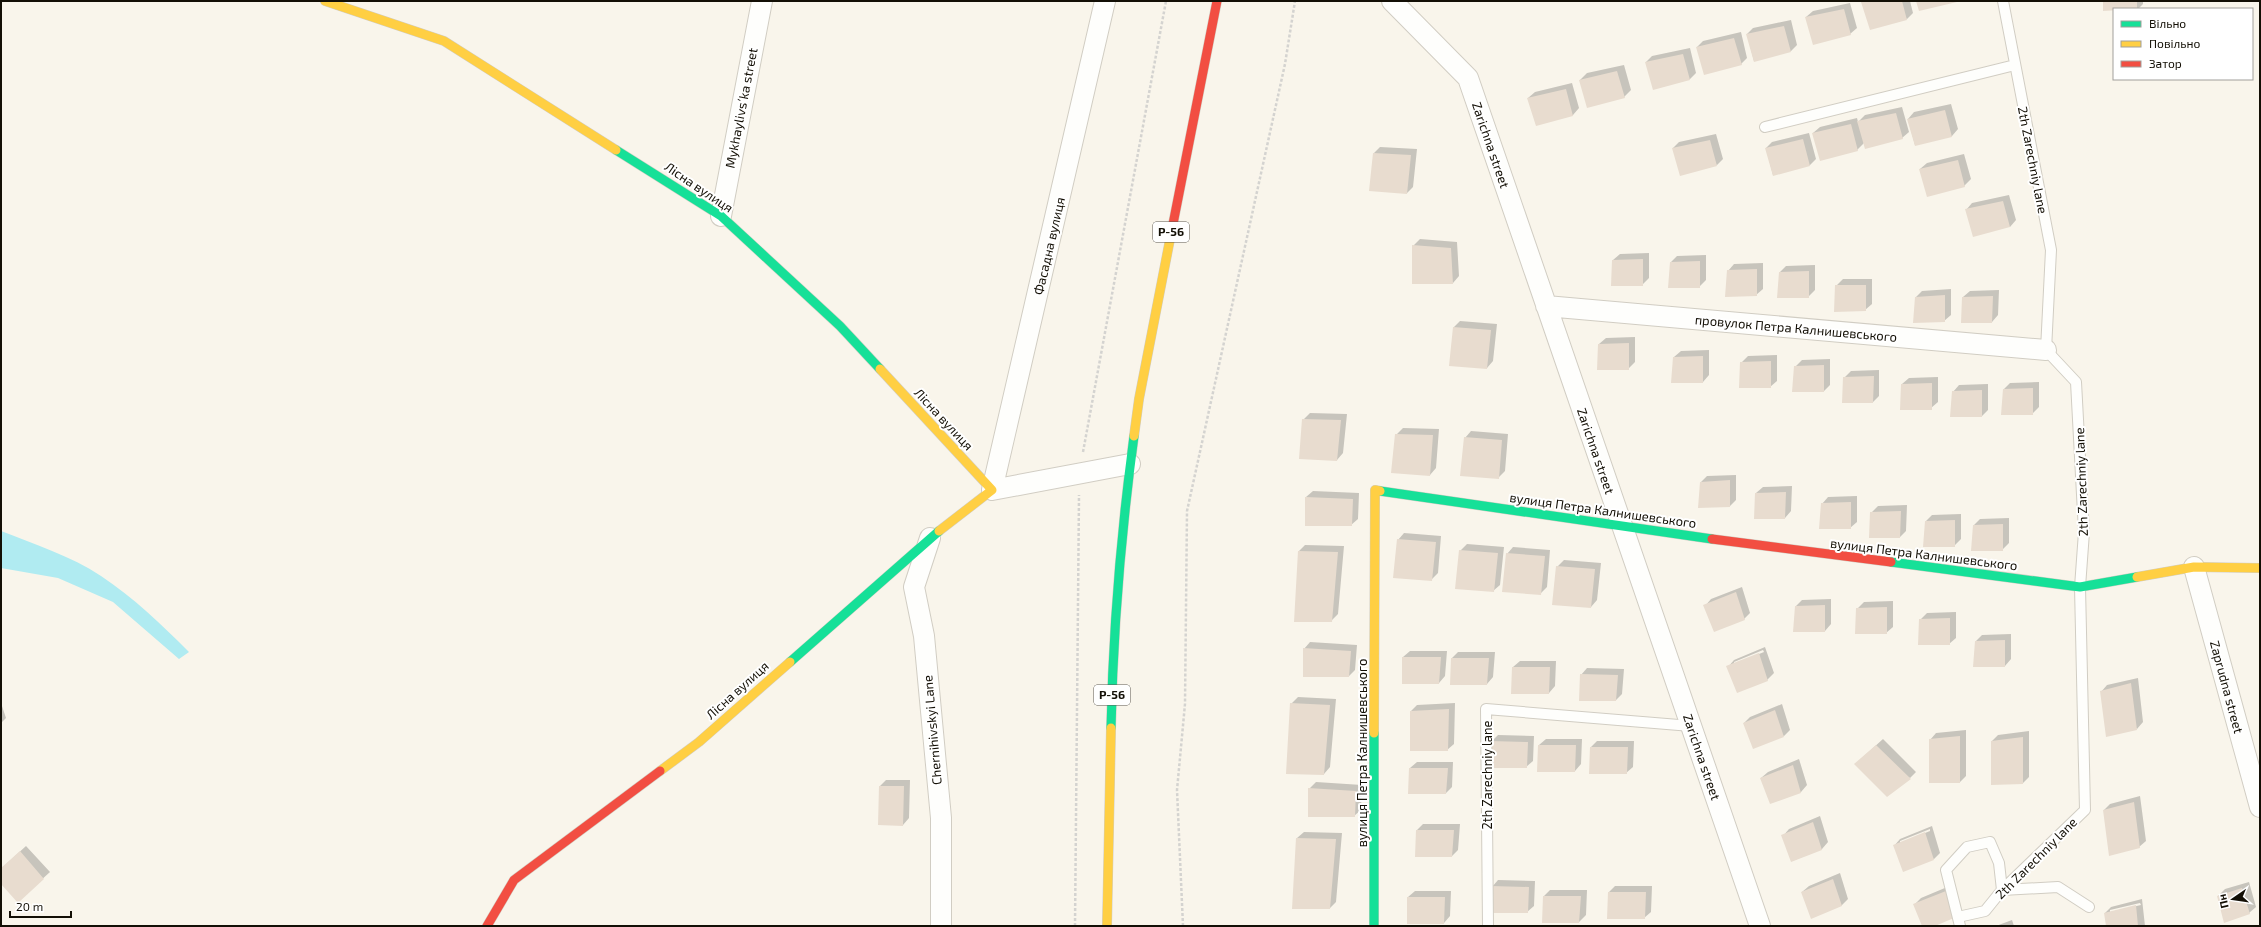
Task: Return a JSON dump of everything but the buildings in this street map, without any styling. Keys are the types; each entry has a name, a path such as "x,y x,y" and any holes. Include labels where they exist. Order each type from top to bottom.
{"street":[{"name":"Лісна вулиця","path":"325,1 444,41 720,216 840,326 992,490 930,538 699,742 514,880 487,926"},
{"name":"Mykhaylivsʹka street","path":"720,216 762,1"},
{"name":"Фасадна вулиця","path":"992,490 1105,1"},
{"name":"Р-56","path":"1107,926 1112,670 1121,535 1138,399 1217,1"},
{"name":"Zarichna street","path":"1392,1 1468,78 1760,926"},
{"name":"провулок Петра Калнишевського","path":"1546,306 2046,350"},
{"path":"992,490 1130,464"},
{"name":"вулиця Петра Калнишевського","path":"1374,926 1375,490 1623,527 2080,587 2194,567 2260,568"},
{"name":"Chernihivskyi Lane","path":"930,538 914,587 924,636 941,818 941,926"},
{"name":"Zaprudna street","path":"2194,567 2257,785 2260,807"}],"lane":[{"name":"2th Zarechniy lane","path":"2002,890 1999,863 1990,842 1967,847 1946,870 1959,922 1985,911 2002,890 2085,810 2080,587 2084,532 2076,382 2046,350 2050,250 2003,1"},
{"path":"1765,127 2015,65"},
{"name":"2th Zarechniy lane","path":"1488,926 1486,709 1691,726"},
{"path":"2002,890 2058,887 2089,908"}],"path":[{"path":"1183,926 1177,790 1185,704 1187,511 1285,64 1296,1"}],"water":[{"path":"1,531 65,556 101,576 125,593 147,612 189,652 179,659 113,602 58,578 1,568"}],"traffic: fast":[{"path":"616,150 721,216 840,326 880,369"},
{"path":"1111,728 1118,582 1134,436"},
{"path":"1380,491 1712,539"},
{"path":"790,662 939,531"},
{"path":"1891,562 2080,587 2137,577"},
{"path":"1374,733 1374,926"}],"traffic: slow":[{"path":"325,1 444,41 616,150"},
{"path":"1134,436 1139,399 1172,229"},
{"path":"880,369 992,490 939,531"},
{"path":"1374,733 1375,490 1380,491"},
{"path":"2137,577 2194,567 2260,568"},
{"path":"660,771 699,742 790,662"},
{"path":"1107,926 1111,728"}],"traffic: jam":[{"path":"1172,229 1217,1"},
{"path":"1712,539 1891,562"},
{"path":"487,926 514,880 660,771"}]}
